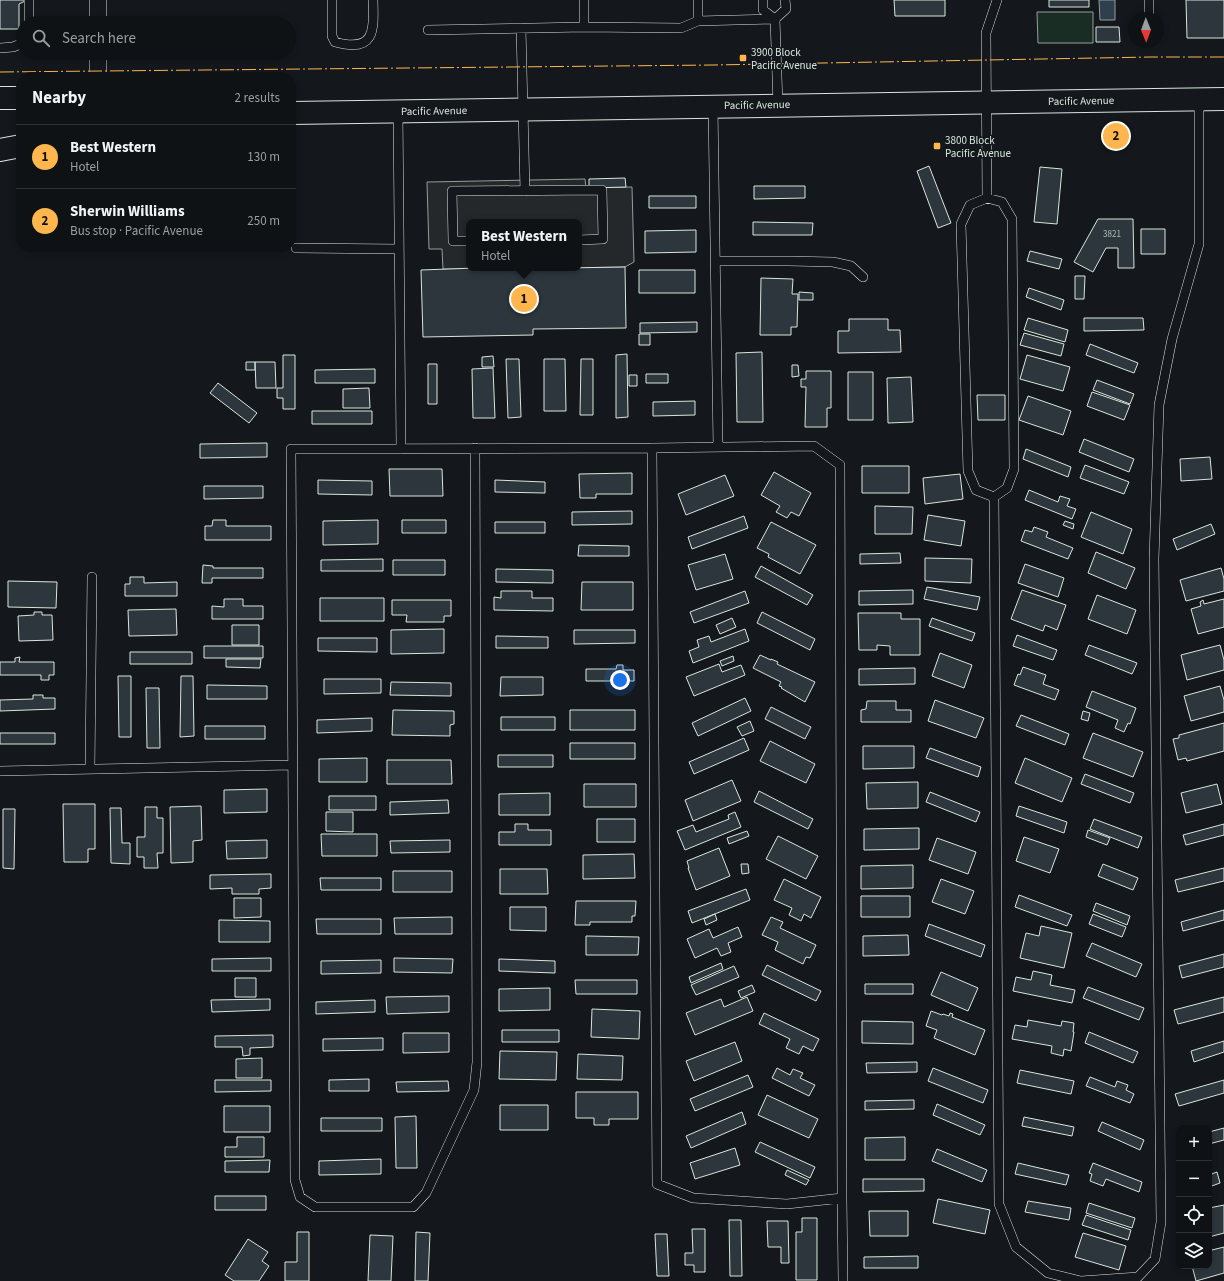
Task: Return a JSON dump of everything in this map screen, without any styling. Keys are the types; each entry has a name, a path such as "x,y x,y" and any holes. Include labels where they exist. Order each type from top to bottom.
{"highway":[{"path":"0,98 16,98"},
{"name":"Pacific Avenue","path":"296,113 1224,99"},
{"path":"0,150 16,147"}],"street":[{"path":"98,0 98,16"},
{"path":"98,60 98,72"}],"lane":[{"path":"29,0 29,16"},
{"path":"332,0 332,36 335,42 352,45 366,41 371,35 374,26 374,0"},
{"path":"584,0 584,27"},
{"path":"698,0 698,21"},
{"path":"763,0 763,10 775,19"},
{"path":"428,30 584,27 681,28 698,21 775,19 786,9 786,0"},
{"path":"987,198 986,33 997,0"},
{"path":"1149,0 1149,12"},
{"path":"775,19 778,105"},
{"path":"521,28 525,191"},
{"path":"0,48 16,46"},
{"path":"994,497 999,1204 1016,1247 1048,1273 1081,1281 1138,1277 1155,1259 1161,1222 1154,559 1159,405 1172,339 1199,244 1200,99"},
{"path":"713,106 718,447"},
{"path":"398,111 401,448"},
{"path":"466,241 453,241 452,191 602,190 603,239 582,240"},
{"path":"987,198 1002,202 1012,219 1014,469 1007,488 994,497 976,490 968,471 962,224 970,204 987,198"},
{"path":"296,248 399,248"},
{"path":"715,262 833,262 851,266 864,277"},
{"path":"475,448 477,1062 474,1090 426,1193 413,1207 314,1207 300,1197 295,1180 291,449 814,446 840,466 843,1281"},
{"path":"652,448 657,1184 693,1198 787,1204 842,1198"},
{"path":"90,769 92,577"},
{"path":"0,771 293,765"}],"green space":[{"path":"1037,12 1093,12 1093,43 1038,43"}],"shaded area":[{"path":"585,179 586,188 632,187 634,262 625,267 582,268 582,219 466,219 466,269 443,269 442,249 429,249 427,182"}],"water":[{"path":"1099,0 1115,0 1115,20 1100,20"}],"building":[{"path":"0,0 27,0 19,4 19,16 16,16 16,29 0,29"},
{"path":"894,0 945,0 945,16 895,16"},
{"path":"1049,0 1089,0 1089,7 1049,7"},
{"path":"1186,0 1224,0 1224,38 1187,38"},
{"path":"1096,27 1119,27 1120,42 1096,42"},
{"path":"929,166 951,223 938,228 917,171"},
{"path":"1040,167 1062,169 1057,224 1034,222"},
{"path":"625,178 626,187 589,188 589,179"},
{"path":"754,186 805,186 805,198 754,199"},
{"path":"649,196 696,196 696,208 649,208"},
{"path":"1098,219 1133,219 1134,268 1118,268 1118,248 1106,248 1093,272 1074,262"},
{"path":"753,222 813,223 812,235 753,235"},
{"path":"1141,229 1165,229 1165,254 1141,254"},
{"path":"696,230 696,252 645,253 645,231"},
{"path":"1030,251 1062,259 1059,269 1027,261"},
{"path":"625,267 626,328 533,329 533,335 423,337 421,270 466,268 466,271 582,271 582,268"},
{"path":"639,270 695,270 695,293 639,293"},
{"path":"1075,276 1085,276 1084,299 1075,299"},
{"path":"761,278 793,279 792,294 798,294 797,327 791,327 791,335 760,335"},
{"path":"1029,288 1064,300 1061,310 1026,297"},
{"path":"799,292 813,293 813,300 799,300"},
{"path":"1028,318 1068,330 1065,342 1024,330"},
{"path":"1084,318 1143,318 1144,330 1084,331"},
{"path":"849,319 888,319 888,330 900,330 901,352 838,353 838,331 849,331"},
{"path":"697,322 697,332 640,333 640,323"},
{"path":"1024,333 1064,344 1061,356 1020,345"},
{"path":"639,334 650,334 650,345 639,345"},
{"path":"1090,344 1138,363 1134,373 1086,355"},
{"path":"762,352 763,422 737,422 736,353"},
{"path":"627,354 628,417 616,418 616,355"},
{"path":"283,355 295,355 295,409 283,409 283,398 277,398 277,388 283,388"},
{"path":"1027,355 1070,367 1063,391 1020,379"},
{"path":"493,356 494,367 482,367 482,357"},
{"path":"506,359 519,359 521,417 508,418"},
{"path":"544,359 565,359 566,411 544,411"},
{"path":"581,359 593,359 593,415 580,415"},
{"path":"246,362 255,362 255,370 246,370"},
{"path":"255,362 275,362 276,388 256,388"},
{"path":"428,364 437,364 437,404 428,404"},
{"path":"792,365 798,365 799,376 792,377"},
{"path":"493,368 495,418 473,418 472,369"},
{"path":"375,369 375,383 315,383 315,370"},
{"path":"806,371 831,371 831,408 827,408 827,427 805,427 806,387 801,387 801,379 806,379"},
{"path":"848,372 873,372 873,420 848,420"},
{"path":"646,374 668,374 668,383 646,383"},
{"path":"629,375 637,375 637,386 629,386"},
{"path":"911,377 913,422 888,423 887,378"},
{"path":"1097,380 1134,394 1130,404 1093,390"},
{"path":"218,383 257,413 249,423 210,393"},
{"path":"369,388 370,408 343,408 343,389"},
{"path":"1092,392 1130,405 1124,420 1087,406"},
{"path":"977,395 1005,395 1005,420 978,420"},
{"path":"1028,396 1071,411 1063,435 1019,420"},
{"path":"695,401 695,415 653,416 653,402"},
{"path":"312,411 372,411 372,424 312,424"},
{"path":"1084,439 1134,459 1129,472 1079,452"},
{"path":"267,443 267,457 200,458 200,444"},
{"path":"1026,449 1071,467 1068,477 1023,459"},
{"path":"1210,457 1212,479 1181,481 1180,459"},
{"path":"1085,465 1129,482 1124,494 1080,478"},
{"path":"862,466 909,466 909,493 862,493"},
{"path":"389,469 442,469 443,496 390,496"},
{"path":"774,472 811,493 799,516 791,512 787,518 776,512 780,506 761,495"},
{"path":"632,473 632,494 596,494 596,498 580,498 579,474"},
{"path":"960,474 963,499 925,504 923,478"},
{"path":"725,475 734,496 686,515 678,494"},
{"path":"318,480 372,481 372,495 318,494"},
{"path":"495,480 545,482 545,493 495,492"},
{"path":"204,486 263,486 263,498 204,499"},
{"path":"1029,490 1058,502 1060,496 1070,499 1067,506 1076,509 1072,519 1025,500"},
{"path":"875,506 913,507 912,534 875,534"},
{"path":"632,511 632,524 572,525 572,512"},
{"path":"1091,512 1132,529 1123,554 1081,537"},
{"path":"928,515 965,521 961,546 924,540"},
{"path":"744,516 748,528 692,549 688,537"},
{"path":"213,520 226,520 226,526 271,526 271,540 205,540 205,526 212,526"},
{"path":"378,520 378,544 323,545 323,521"},
{"path":"402,520 446,520 446,533 402,533"},
{"path":"1065,521 1074,524 1073,529 1063,525"},
{"path":"495,522 545,522 545,533 495,533"},
{"path":"771,522 816,545 800,574 768,557 769,554 757,548"},
{"path":"1211,524 1215,534 1177,550 1173,539"},
{"path":"1034,527 1048,532 1046,537 1073,548 1068,559 1021,541 1025,530 1032,532"},
{"path":"579,545 629,546 629,556 578,556"},
{"path":"1096,552 1135,568 1126,589 1088,573"},
{"path":"900,553 901,563 860,564 860,554"},
{"path":"725,554 733,579 696,590 688,565"},
{"path":"925,558 972,559 971,583 925,581"},
{"path":"383,559 383,571 321,571 321,560"},
{"path":"393,560 445,560 445,575 393,575"},
{"path":"1025,564 1064,578 1058,597 1018,583"},
{"path":"203,565 213,566 213,568 263,568 263,578 212,578 212,583 202,583"},
{"path":"761,566 813,595 807,605 755,577"},
{"path":"1221,568 1224,579 1224,591 1186,601 1180,580"},
{"path":"496,569 553,570 553,583 496,582"},
{"path":"130,577 144,577 144,583 177,582 177,596 125,596 125,584 130,584"},
{"path":"8,581 57,582 56,608 8,607"},
{"path":"582,582 633,582 633,610 581,610"},
{"path":"927,587 980,597 977,610 924,599"},
{"path":"913,590 913,604 859,605 859,591"},
{"path":"1022,590 1066,605 1057,630 1045,625 1043,631 1011,619"},
{"path":"501,591 532,591 532,598 553,598 553,611 494,610 494,597 501,598"},
{"path":"745,591 749,603 694,623 690,612"},
{"path":"1097,595 1136,610 1127,634 1088,619"},
{"path":"320,598 384,598 384,621 320,621"},
{"path":"224,599 243,599 243,606 263,606 263,619 212,619 212,606 224,607"},
{"path":"1224,599 1224,627 1198,634 1191,609 1201,606 1200,602 1203,600 1204,604"},
{"path":"392,600 451,600 451,616 444,616 444,622 406,622 407,615 392,615"},
{"path":"176,609 177,635 129,636 128,610"},
{"path":"34,612 42,612 42,615 52,615 53,640 19,641 18,616 34,615"},
{"path":"762,612 815,639 810,650 757,623"},
{"path":"858,613 901,613 901,619 920,619 920,655 890,655 890,646 877,645 877,650 859,650"},
{"path":"732,618 736,627 720,634 716,625"},
{"path":"932,618 975,633 972,641 929,626"},
{"path":"232,625 259,625 259,645 232,645"},
{"path":"444,629 444,653 391,654 391,630"},
{"path":"745,629 749,641 693,663 689,651 699,647 697,640 709,636 711,642"},
{"path":"574,630 635,630 635,643 574,644"},
{"path":"1017,635 1057,650 1053,660 1013,646"},
{"path":"496,636 548,637 548,648 496,648"},
{"path":"318,638 377,638 377,652 318,651"},
{"path":"1089,645 1137,663 1132,674 1085,655"},
{"path":"1220,645 1224,660 1224,670 1187,680 1181,655"},
{"path":"204,646 263,646 263,658 204,658"},
{"path":"130,652 192,652 192,664 130,664"},
{"path":"940,653 972,665 964,688 932,676"},
{"path":"760,655 778,662 777,664 815,682 805,702 781,688 782,687 779,686 781,682 753,668"},
{"path":"733,656 734,661 722,666 720,661"},
{"path":"20,657 19,662 54,662 54,675 49,675 49,680 41,680 41,675 0,675 0,662 15,662 15,658"},
{"path":"226,659 261,659 260,668 226,667"},
{"path":"719,664 722,672 741,665 745,675 694,696 686,677"},
{"path":"617,665 623,665 623,670 634,670 634,681 586,681 586,669 616,669"},
{"path":"1023,667 1046,675 1043,684 1059,690 1055,700 1014,685 1018,674 1020,675"},
{"path":"915,668 915,684 859,685 859,669"},
{"path":"118,676 131,676 131,737 119,737"},
{"path":"181,676 193,676 194,736 180,737"},
{"path":"501,677 543,677 543,695 500,696"},
{"path":"324,679 381,679 381,693 324,694"},
{"path":"391,682 451,683 451,696 390,695"},
{"path":"207,685 267,686 267,699 207,699"},
{"path":"1220,686 1224,700 1224,712 1191,721 1184,696"},
{"path":"146,688 159,688 160,748 147,748"},
{"path":"1092,691 1136,708 1130,724 1128,723 1124,732 1115,728 1118,720 1086,707"},
{"path":"33,695 43,695 43,698 55,698 55,709 0,711 0,700 33,699"},
{"path":"745,698 751,711 698,736 692,723"},
{"path":"935,700 984,718 976,738 928,721"},
{"path":"867,701 896,701 896,710 911,710 911,722 861,722 861,710 866,709"},
{"path":"771,707 811,727 805,739 765,719"},
{"path":"393,710 454,711 454,724 450,725 450,736 392,735"},
{"path":"570,710 635,710 635,730 570,730"},
{"path":"1083,711 1090,713 1088,721 1081,719"},
{"path":"1021,715 1069,734 1065,745 1016,726"},
{"path":"501,717 555,717 555,730 501,730"},
{"path":"372,718 372,731 317,733 317,720"},
{"path":"750,721 754,731 742,736 737,727"},
{"path":"1224,723 1224,751 1187,761 1186,758 1178,760 1173,739 1179,738 1179,735"},
{"path":"205,726 265,726 265,739 205,739"},
{"path":"0,733 55,733 55,744 0,744"},
{"path":"1093,733 1143,752 1133,777 1083,758"},
{"path":"744,738 749,750 694,774 689,762"},
{"path":"770,741 815,764 806,783 760,761"},
{"path":"570,743 635,743 635,759 570,759"},
{"path":"863,746 914,746 914,768 863,769"},
{"path":"930,748 981,767 978,777 926,758"},
{"path":"498,755 553,755 553,767 498,767"},
{"path":"367,758 367,782 319,782 319,759"},
{"path":"1025,758 1072,778 1062,802 1015,783"},
{"path":"387,760 451,760 452,784 387,784"},
{"path":"1085,774 1134,793 1130,803 1081,784"},
{"path":"732,780 741,801 693,821 685,800"},
{"path":"918,782 918,808 867,809 866,783"},
{"path":"584,784 636,784 636,807 584,807"},
{"path":"1217,784 1222,804 1186,813 1181,793"},
{"path":"267,789 267,812 224,813 224,790"},
{"path":"759,791 813,819 808,829 754,802"},
{"path":"930,792 980,812 976,822 926,802"},
{"path":"550,793 550,815 499,815 499,794"},
{"path":"329,796 376,796 376,810 329,810"},
{"path":"448,800 449,813 390,815 390,802"},
{"path":"63,804 95,804 95,849 88,849 88,862 64,862"},
{"path":"201,806 202,840 193,841 193,862 171,863 170,807"},
{"path":"1019,806 1067,822 1064,833 1016,816"},
{"path":"145,807 157,807 157,818 163,818 163,853 157,853 158,868 144,868 144,857 137,857 137,837 145,837"},
{"path":"110,808 121,808 122,843 130,843 130,864 111,863"},
{"path":"3,809 15,809 14,869 3,868"},
{"path":"326,812 353,812 353,832 326,831"},
{"path":"735,812 741,827 685,850 677,831 693,825 696,832 729,819 728,815"},
{"path":"597,819 635,819 635,842 597,842"},
{"path":"1094,819 1142,837 1138,848 1090,829"},
{"path":"515,824 528,824 528,830 551,830 551,845 499,845 499,832 515,832"},
{"path":"1224,824 1224,835 1186,845 1183,835"},
{"path":"919,828 919,849 864,850 864,829"},
{"path":"1088,830 1110,838 1107,845 1086,837"},
{"path":"747,831 749,836 729,844 727,838"},
{"path":"321,834 377,834 377,856 322,856"},
{"path":"778,836 818,856 806,879 766,859"},
{"path":"1024,837 1059,849 1050,873 1016,861"},
{"path":"937,838 976,852 968,874 929,860"},
{"path":"267,840 267,858 227,859 226,841"},
{"path":"450,840 450,852 391,853 390,841"},
{"path":"719,848 730,876 696,890 687,861"},
{"path":"634,854 635,878 583,879 583,855"},
{"path":"741,864 748,864 749,873 742,874"},
{"path":"1103,864 1138,878 1133,890 1098,876"},
{"path":"913,865 913,888 861,889 861,866"},
{"path":"1224,868 1224,881 1178,892 1175,880"},
{"path":"500,869 547,869 548,894 500,894"},
{"path":"393,871 452,871 452,892 393,892"},
{"path":"271,874 271,888 259,889 259,894 232,894 232,888 210,889 210,875"},
{"path":"320,878 381,878 381,890 321,890"},
{"path":"784,879 821,897 811,918 804,914 801,921 789,915 792,908 774,900"},
{"path":"941,879 974,891 965,914 932,902"},
{"path":"746,889 750,900 692,923 688,911"},
{"path":"1019,895 1072,915 1067,926 1015,907"},
{"path":"861,896 910,896 910,917 861,917"},
{"path":"234,898 261,898 261,917 234,918"},
{"path":"576,901 636,901 635,916 632,916 632,922 590,922 590,925 575,925"},
{"path":"1096,903 1130,916 1127,925 1093,911"},
{"path":"510,907 546,907 546,931 510,930"},
{"path":"1224,910 1224,920 1183,931 1181,922"},
{"path":"715,914 717,920 706,925 704,919"},
{"path":"1093,914 1126,927 1122,937 1089,924"},
{"path":"452,917 452,934 395,934 394,918"},
{"path":"771,917 783,922 780,928 816,945 810,958 806,957 803,964 775,950 778,942 762,935"},
{"path":"316,919 381,919 381,934 317,934"},
{"path":"219,920 270,921 270,942 219,942"},
{"path":"929,924 985,945 981,957 925,936"},
{"path":"1041,926 1072,933 1064,968 1020,958 1026,933 1039,936"},
{"path":"738,927 742,937 728,943 731,952 721,956 717,948 695,958 687,939 709,929 713,938"},
{"path":"908,935 909,955 863,956 863,936"},
{"path":"586,936 639,937 638,955 586,955"},
{"path":"1092,943 1142,964 1136,977 1086,956"},
{"path":"1224,954 1224,967 1182,978 1179,966"},
{"path":"271,958 271,971 212,971 212,959"},
{"path":"394,958 453,959 452,973 394,972"},
{"path":"499,959 555,961 555,973 499,971"},
{"path":"381,960 381,973 321,974 321,961"},
{"path":"721,963 723,969 691,983 689,977"},
{"path":"767,965 821,991 816,1001 762,975"},
{"path":"734,966 739,977 696,995 691,985"},
{"path":"1033,971 1052,975 1050,985 1075,990 1072,1003 1013,991 1016,977 1031,980"},
{"path":"941,972 978,988 968,1011 931,995"},
{"path":"235,978 256,978 256,997 235,997"},
{"path":"575,980 637,980 637,994 576,994"},
{"path":"865,984 913,984 913,994 865,994"},
{"path":"752,985 755,992 741,998 738,991"},
{"path":"1088,987 1144,1008 1139,1020 1083,998"},
{"path":"550,988 550,1010 499,1011 499,989"},
{"path":"449,996 449,1012 387,1014 386,997"},
{"path":"747,997 753,1011 695,1035 686,1013 721,999 724,1007"},
{"path":"1224,997 1224,1012 1178,1024 1174,1010"},
{"path":"270,999 270,1010 212,1012 211,1000"},
{"path":"375,1000 375,1012 316,1014 316,1002"},
{"path":"592,1009 640,1011 639,1039 591,1037"},
{"path":"931,1011 949,1016 950,1013 953,1014 952,1017 985,1030 975,1055 934,1038 937,1030 926,1026"},
{"path":"764,1013 819,1039 813,1051 803,1046 799,1054 786,1048 790,1039 759,1024"},
{"path":"1028,1020 1061,1026 1062,1021 1074,1023 1071,1051 1064,1049 1063,1056 1051,1053 1052,1046 1012,1039 1015,1025 1027,1027"},
{"path":"862,1021 913,1022 913,1044 862,1043"},
{"path":"502,1030 559,1030 559,1042 502,1042"},
{"path":"1089,1032 1138,1052 1133,1063 1085,1043"},
{"path":"403,1033 449,1033 449,1052 403,1053"},
{"path":"273,1035 273,1047 250,1048 250,1055 243,1056 242,1047 215,1047 215,1036"},
{"path":"383,1038 383,1050 323,1051 323,1039"},
{"path":"1224,1041 1224,1052 1194,1062 1191,1051"},
{"path":"735,1042 742,1061 694,1081 686,1061"},
{"path":"500,1051 557,1052 556,1080 499,1079"},
{"path":"578,1054 623,1056 622,1080 577,1079"},
{"path":"262,1058 262,1078 236,1078 236,1059"},
{"path":"917,1062 917,1072 867,1073 866,1063"},
{"path":"777,1068 790,1075 793,1069 803,1073 800,1078 815,1085 809,1096 772,1078"},
{"path":"933,1068 988,1090 983,1103 928,1081"},
{"path":"1020,1070 1074,1081 1071,1094 1017,1083"},
{"path":"748,1075 753,1087 695,1111 690,1099"},
{"path":"1090,1077 1115,1087 1117,1081 1128,1085 1126,1090 1134,1094 1130,1103 1086,1086"},
{"path":"369,1079 369,1091 329,1091 329,1080"},
{"path":"215,1080 271,1080 271,1091 215,1092"},
{"path":"1224,1080 1224,1093 1179,1106 1175,1094"},
{"path":"448,1081 449,1091 397,1092 396,1082"},
{"path":"576,1092 638,1092 638,1119 609,1119 609,1125 594,1125 594,1118 576,1118"},
{"path":"767,1095 818,1119 809,1138 758,1115"},
{"path":"914,1100 914,1109 865,1110 865,1101"},
{"path":"937,1104 985,1125 980,1135 933,1115"},
{"path":"500,1105 548,1105 548,1130 500,1130"},
{"path":"224,1106 270,1106 270,1132 224,1132"},
{"path":"742,1112 746,1124 691,1148 686,1136"},
{"path":"416,1116 417,1168 396,1168 395,1117"},
{"path":"1024,1117 1074,1127 1072,1136 1022,1126"},
{"path":"321,1118 382,1118 382,1131 321,1131"},
{"path":"1102,1122 1144,1140 1140,1150 1098,1131"},
{"path":"1224,1128 1224,1140 1212,1143 1212,1131"},
{"path":"237,1137 264,1137 264,1157 225,1157 225,1147 237,1147"},
{"path":"905,1137 905,1160 865,1160 865,1138"},
{"path":"760,1142 815,1167 810,1178 755,1152"},
{"path":"735,1148 740,1165 695,1179 690,1163"},
{"path":"937,1149 987,1170 982,1182 932,1161"},
{"path":"381,1159 381,1174 319,1175 319,1161"},
{"path":"270,1160 269,1172 225,1172 225,1161"},
{"path":"1018,1163 1069,1175 1066,1185 1015,1174"},
{"path":"1093,1163 1142,1182 1139,1192 1106,1179 1103,1186 1090,1181 1092,1174 1089,1173"},
{"path":"787,1170 809,1180 806,1185 785,1175"},
{"path":"1217,1172 1220,1183 1212,1186 1212,1174"},
{"path":"863,1179 924,1179 924,1191 863,1192"},
{"path":"215,1196 266,1196 266,1210 215,1210"},
{"path":"938,1199 990,1210 985,1234 933,1223"},
{"path":"1028,1201 1071,1208 1069,1220 1025,1212"},
{"path":"1089,1203 1135,1218 1132,1228 1086,1213"},
{"path":"1224,1205 1224,1233 1212,1236 1212,1233 1212,1207"},
{"path":"869,1211 908,1211 908,1236 870,1236"},
{"path":"1086,1215 1131,1230 1128,1240 1082,1225"},
{"path":"802,1218 817,1218 817,1280 796,1280 796,1232 802,1232"},
{"path":"729,1220 741,1220 742,1276 730,1276"},
{"path":"767,1221 788,1221 789,1263 781,1263 781,1247 768,1247"},
{"path":"692,1229 705,1229 705,1272 694,1272 694,1265 685,1265 685,1253 693,1253"},
{"path":"297,1232 309,1232 309,1281 285,1281 285,1262 297,1262"},
{"path":"416,1232 430,1233 428,1281 415,1281"},
{"path":"1083,1233 1126,1246 1119,1270 1075,1257"},
{"path":"655,1234 667,1234 669,1276 657,1276"},
{"path":"370,1235 393,1236 391,1281 368,1281"},
{"path":"248,1239 268,1252 262,1261 269,1266 259,1281 234,1281 225,1275"},
{"path":"1224,1247 1224,1273 1196,1281 1193,1269 1212,1269 1212,1250"},
{"path":"918,1256 918,1268 864,1268 864,1257"}],"power":[{"path":"0,72 714,65 1224,57"}],"place":[{"name":"3900 Block Pacific Avenue","path":"743,58"},
{"name":"Sherwin Williams","path":"1116,136"},
{"name":"3800 Block Pacific Avenue","path":"937,146"},
{"name":"Best Western","path":"524,299"}]}
